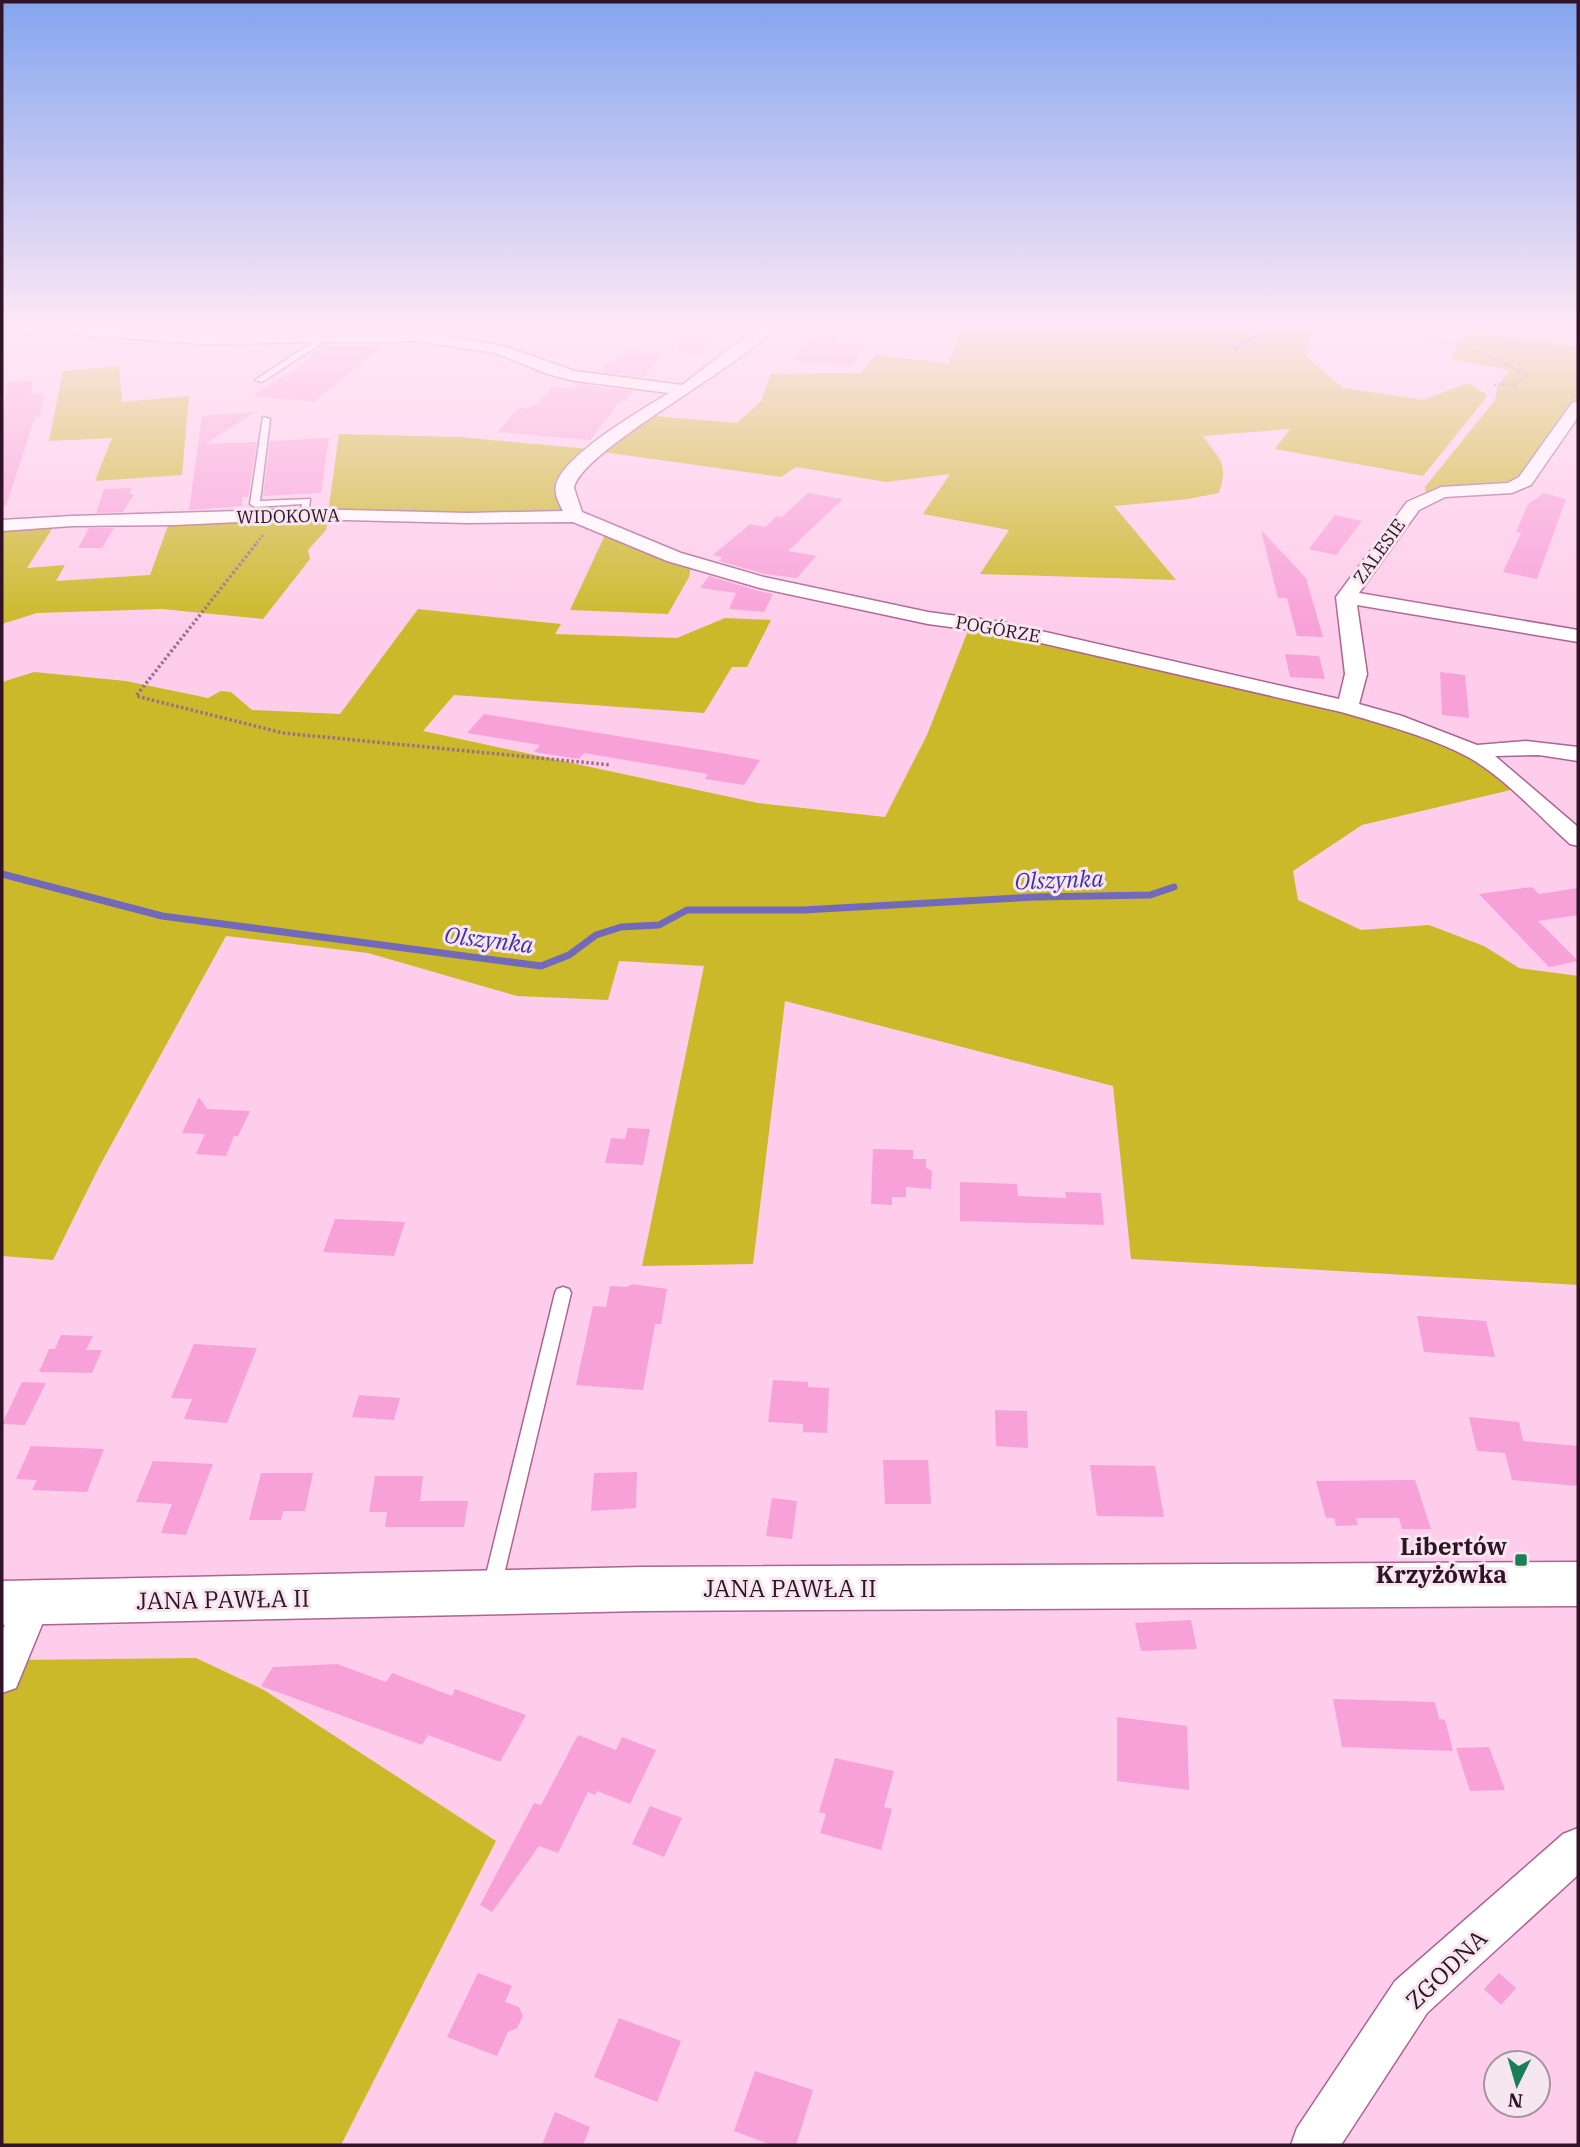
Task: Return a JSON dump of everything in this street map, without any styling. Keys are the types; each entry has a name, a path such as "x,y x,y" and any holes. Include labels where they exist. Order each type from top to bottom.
{"street":[{"path":"575,516 564,492 567,479 574,468 631,426"},
{"name":"ZALESIE","path":"1347,707 1356,674 1346,597 1413,506 1441,492 1512,488 1525,481 1564,426"},
{"name":"WIDOKOWA","path":"2,526 72,521 305,514 468,518 575,516"},
{"name":"POGÓRZE","path":"575,516 685,561 760,582 928,618 1002,628 1347,707 1394,721 1475,752 1498,768 1578,839"},
{"name":"ZALESIE","path":"1346,597 1578,636"},
{"path":"1475,752 1512,746 1535,746 1578,754"},
{"name":"JANA PAWŁA II","path":"17,1603 704,1588 1578,1584"},
{"path":"2,1676 17,1603"},
{"name":"ZGODNA","path":"1314,2145 1411,1997 1578,1848"}],"lane":[{"path":"265,426 255,503 307,501 305,514"},
{"path":"490,1592 563,1293"}],"path":[{"path":"279,515 136,696 283,733 611,765"}],"shaded area":[{"path":"52,426 186,426 182,475 95,481 112,438 49,441"},
{"path":"640,426 1463,426 1423,476 1275,449 1290,429 1203,436 1218,456 1223,468 1219,493 1188,499 1114,506 1176,580 980,574 1009,530 923,514 950,474 886,482 796,467 781,477 603,452"},
{"path":"1474,426 1558,426 1522,481 1426,494 1425,487"},
{"path":"339,434 459,437 590,449 561,474 559,489 565,512 328,513"},
{"path":"328,517 326,530 308,550 310,559 263,619 162,609 37,613 2,624 2,530 52,529 27,568 65,565 56,581 150,575 169,523"},
{"path":"606,533 691,566 689,577 668,614 570,610"},
{"path":"418,609 561,624 555,634 677,638 725,618 771,620 747,667 732,667 704,713 454,695 423,731 758,803 885,817 927,735 969,628 999,631 1324,705 1408,730 1460,751 1483,764 1515,789 1362,825 1293,871 1298,900 1361,930 1429,925 1484,946 1519,968 1578,976 1578,1285 1131,1259 1113,1086 785,1001 753,1264 642,1266 704,966 619,961 608,1000 517,996 368,953 226,936 99,1167 53,1260 2,1256 2,682 34,672 126,681 208,698 221,691 231,692 252,710 340,714"},
{"path":"196,1658 264,1690 496,1841 341,2145 2,2145 2,1697 18,1660"}],"building":[{"path":"2,426 32,426 6,506 2,505"},
{"path":"201,426 233,426 205,444 257,442 248,497 242,497 242,506 189,510"},
{"path":"503,426 601,426 590,440 498,432"},
{"path":"329,438 321,493 263,496 270,441"},
{"path":"131,488 129,494 134,494 123,512 96,513 104,489"},
{"path":"808,493 843,499 788,551 816,556 797,578 765,574 719,561 722,557 713,555 750,524 765,527 777,516 782,517"},
{"path":"1544,493 1566,499 1537,579 1503,572 1521,533 1516,532 1528,504"},
{"path":"1335,515 1362,521 1336,555 1309,549"},
{"path":"89,528 114,528 102,548 78,548"},
{"path":"1261,530 1306,578 1323,637 1297,636 1287,598 1278,598"},
{"path":"709,576 773,594 764,612 729,609 736,593 700,588"},
{"path":"1285,654 1319,656 1325,679 1290,677"},
{"path":"1440,672 1465,675 1469,718 1442,715"},
{"path":"484,714 760,760 744,785 705,779 708,774 584,753 579,759 534,752 540,745 467,733"},
{"path":"1532,887 1539,894 1578,888 1578,915 1538,921 1578,961 1549,967 1479,894"},
{"path":"199,1097 207,1109 250,1111 238,1136 234,1136 226,1156 196,1154 205,1134 182,1133"},
{"path":"628,1128 650,1129 643,1165 605,1163 611,1138 625,1139"},
{"path":"873,1149 913,1150 913,1159 926,1159 926,1168 932,1171 931,1189 906,1187 906,1197 892,1197 892,1205 871,1204"},
{"path":"960,1182 1017,1184 1018,1196 1066,1198 1065,1192 1101,1193 1104,1225 960,1221"},
{"path":"335,1219 405,1222 394,1256 323,1252"},
{"path":"632,1284 667,1289 661,1324 655,1324 643,1390 576,1385 593,1306 606,1307 610,1286 627,1287"},
{"path":"1417,1316 1486,1321 1495,1357 1424,1352"},
{"path":"61,1335 93,1336 86,1350 102,1350 92,1373 39,1372 49,1349 55,1349"},
{"path":"194,1344 257,1348 227,1423 184,1419 192,1399 171,1398"},
{"path":"773,1380 808,1382 808,1387 829,1388 827,1433 803,1432 803,1424 768,1422"},
{"path":"22,1382 46,1383 25,1425 2,1424"},
{"path":"359,1395 400,1398 394,1420 352,1417"},
{"path":"995,1410 1027,1411 1028,1448 996,1446"},
{"path":"1469,1417 1519,1422 1523,1441 1578,1446 1578,1486 1512,1480 1505,1453 1477,1451"},
{"path":"31,1446 104,1449 87,1492 32,1490 37,1480 16,1479"},
{"path":"883,1460 928,1460 931,1504 885,1504"},
{"path":"153,1461 213,1464 186,1535 161,1533 172,1504 136,1502"},
{"path":"1090,1465 1155,1466 1164,1517 1097,1516"},
{"path":"637,1472 636,1508 591,1511 594,1473"},
{"path":"261,1473 313,1473 305,1511 283,1511 281,1520 249,1520"},
{"path":"375,1476 423,1476 420,1501 468,1501 464,1527 385,1527 387,1512 369,1512"},
{"path":"1415,1480 1431,1529 1402,1529 1399,1518 1356,1518 1358,1525 1336,1526 1334,1518 1326,1518 1316,1481"},
{"path":"772,1498 797,1501 792,1539 766,1536"},
{"path":"1191,1620 1197,1649 1141,1651 1135,1623"},
{"path":"337,1664 386,1682 392,1673 452,1696 455,1689 526,1715 500,1762 428,1735 422,1745 261,1686 273,1667"},
{"path":"1333,1699 1435,1702 1439,1719 1445,1720 1453,1751 1342,1747"},
{"path":"1117,1717 1187,1726 1189,1790 1117,1781"},
{"path":"578,1735 616,1750 622,1737 656,1750 630,1804 597,1791 595,1795 588,1792 558,1853 539,1846 492,1912 480,1905 534,1803 541,1805"},
{"path":"1489,1747 1505,1790 1470,1791 1456,1748"},
{"path":"835,1758 894,1771 884,1807 892,1809 881,1850 820,1833 826,1814 819,1812"},
{"path":"650,1806 682,1818 664,1857 632,1844"},
{"path":"478,1973 512,1986 505,2002 519,2007 523,2016 517,2028 508,2032 497,2056 447,2037"},
{"path":"1499,1973 1516,1988 1501,2005 1484,1989"},
{"path":"619,2018 681,2041 657,2102 594,2077"},
{"path":"755,2071 813,2090 796,2145 771,2145 734,2131"},
{"path":"555,2112 590,2127 583,2145 542,2145"}],"waterway":[{"name":"Olszynka","path":"2,874 162,916 541,966 569,955 596,935 621,927 659,925 687,910 803,910 1036,897 1150,895 1174,887"}],"place":[{"name":"Libertów Krzyżówka","path":"1521,1560"}]}
